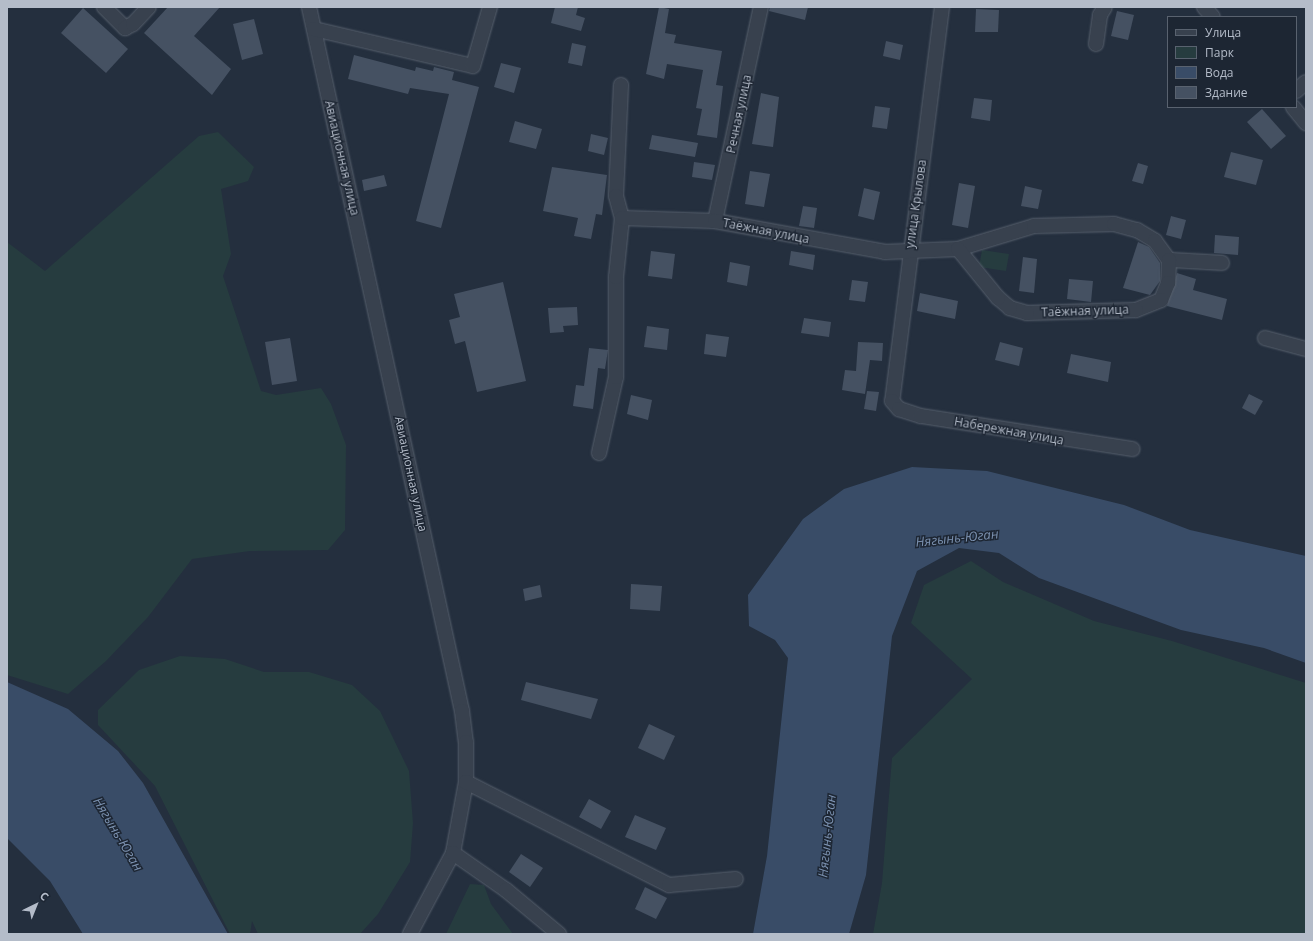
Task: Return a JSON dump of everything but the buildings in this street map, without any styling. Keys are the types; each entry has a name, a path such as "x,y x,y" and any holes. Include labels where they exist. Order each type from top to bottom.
{"street":[{"path":"104,7 125,28 133,24 149,7"},
{"name":"Авиационная улица","path":"309,7 462,711 466,782 453,853 410,934"},
{"path":"314,29 473,66 490,7"},
{"name":"Речная улица","path":"715,221 762,7"},
{"name":"улица Крылова","path":"892,401 942,7"},
{"path":"1096,44 1100,15 1105,7"},
{"path":"1204,7 1212,16"},
{"path":"1297,90 1306,82"},
{"path":"599,453 616,377 616,278 622,218 616,196 621,85"},
{"path":"1294,108 1306,123"},
{"name":"Таёжная улица","path":"622,218 715,221 784,236 885,252 958,249 1034,226 1114,224 1137,230 1155,241 1169,260 1168,283 1160,300 1153,305 1110,312 1027,313 1010,308 998,298 958,249"},
{"path":"1169,260 1222,263"},
{"path":"1265,338 1306,350"},
{"name":"Набережная улица","path":"892,401 899,409 920,416 1132,449"},
{"path":"466,782 669,885 736,879"},
{"path":"453,853 506,890 559,934"}],"green space":[{"path":"218,132 254,167 248,181 221,189 231,254 223,276 261,391 276,395 321,388 331,404 346,445 345,530 328,550 250,551 192,559 148,617 106,661 68,694 7,675 7,242 45,271 199,136"},
{"path":"982,250 1009,254 1006,271 979,267"},
{"path":"971,561 1003,582 1094,621 1172,641 1306,683 1306,934 873,934 882,883 892,758 972,679 911,623 924,585"},
{"path":"180,656 225,659 264,672 309,672 352,685 380,711 409,771 413,823 410,862 378,914 360,934 258,934 252,921 250,934 230,934 155,786 98,725 98,710 139,670"},
{"path":"470,884 484,885 491,904 513,934 446,934"}],"water":[{"name":"Нягынь-Юган","path":"912,467 987,471 1124,505 1190,530 1306,556 1306,663 1264,648 1181,630 1039,578 999,553 959,548 917,571 892,636 866,875 849,934 753,934 767,856 788,658 775,640 749,626 748,595 803,519 844,489"},
{"name":"Нягынь-Юган","path":"7,682 68,709 118,751 143,783 228,934 83,934 50,881 7,838"}]}
